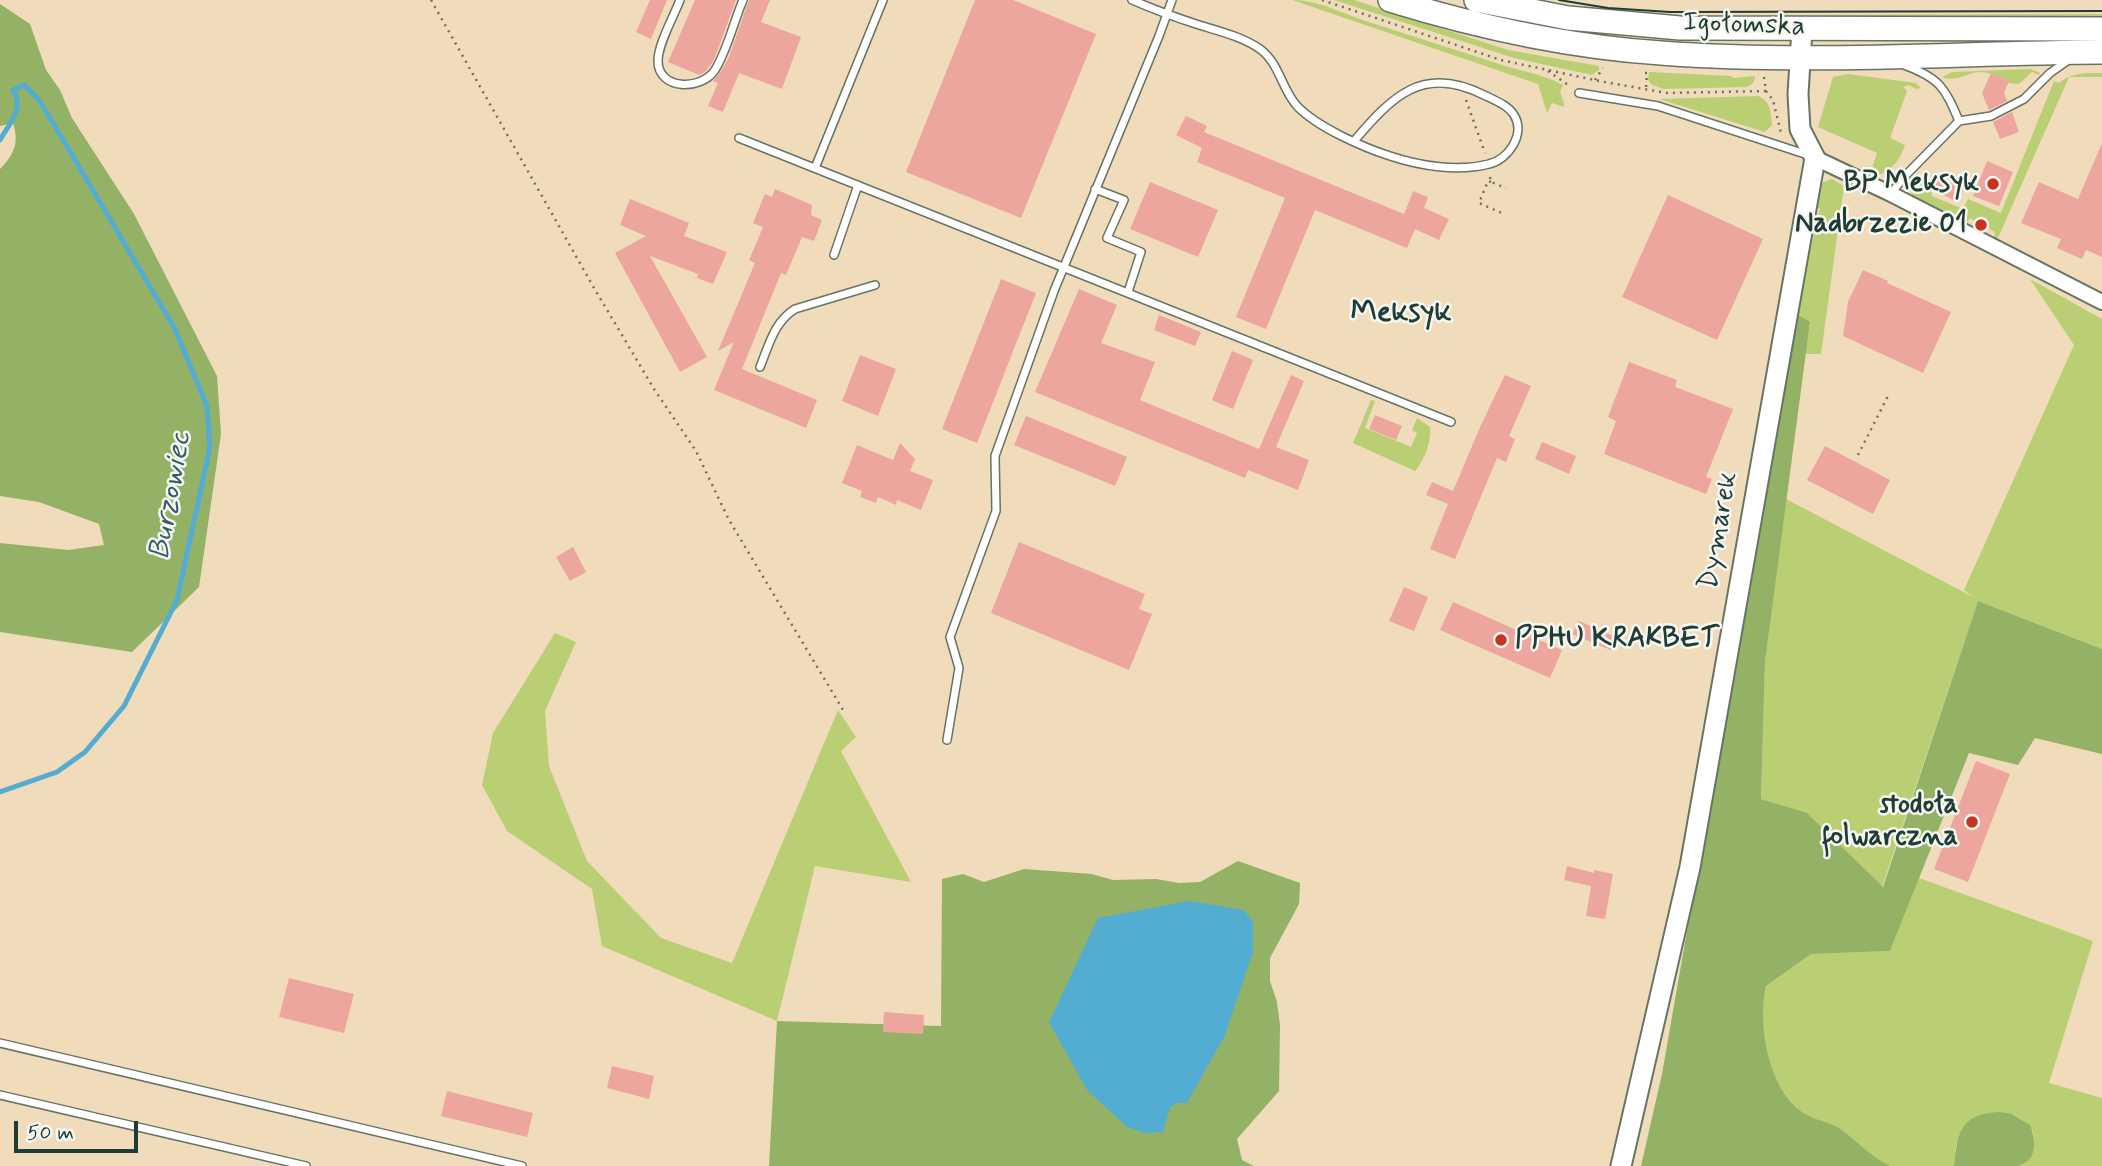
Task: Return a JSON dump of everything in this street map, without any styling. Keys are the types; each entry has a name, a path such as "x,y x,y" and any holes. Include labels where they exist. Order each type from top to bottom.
{"main road":[{"name":"Igołomska","path":"1390,0 1472,23 1603,47 1716,57 1885,58 2091,52"},
{"name":"Igołomska","path":"1476,0 1613,23 1680,28 2102,29"}],"street":[{"path":"1802,29 1798,94 1800,129 1815,158 2102,302"},
{"name":"Dymarek","path":"1621,1166 1690,867 1815,158"}],"lane":[{"path":"680,0 659,53 658,64 664,76 677,84 689,85 699,83 715,69 743,0"},
{"path":"815,168 883,0"},
{"path":"1132,0 1238,38 1261,50 1278,68 1284,86 1298,107 1322,125 1354,141 1390,156 1426,165 1464,167 1489,164 1510,152 1519,133 1515,116 1502,104 1462,87 1425,83 1404,92 1384,107 1354,141"},
{"path":"947,740 959,668 950,636 996,511 995,456 1063,268 1172,0"},
{"path":"1891,194 1903,178 1959,121 1991,116 2024,99 2050,73 2091,52"},
{"path":"1885,58 1937,80 1946,91 1959,121"},
{"path":"1580,93 1658,106 1815,158"},
{"path":"740,138 1451,422"},
{"path":"834,255 859,185"},
{"path":"1095,189 1124,200 1107,238 1141,252 1128,292"},
{"path":"760,367 778,323 785,315 795,309 875,285"},
{"path":"0,1043 522,1166"},
{"path":"0,1095 306,1166"}],"path":[{"path":"431,0 594,288 654,389 696,451 729,520 843,710"},
{"path":"1322,0 1501,60 1595,80 1667,93 1766,91"},
{"path":"1595,80 1603,68"},
{"path":"1545,69 1580,93"},
{"path":"1636,72 1647,73 1646,90"},
{"path":"1764,75 1766,91 1773,100 1780,131"},
{"path":"1462,87 1489,164 1490,182"},
{"path":"1490,182 1488,181 1479,203 1504,214"},
{"path":"1490,182 1506,188"},
{"path":"1858,455 1889,394"}],"green space":[{"path":"1292,0 1321,5 1548,78 1563,85 1560,92 1564,107 1552,103 1547,113 1538,84"},
{"path":"1334,0 1354,0 1508,50 1599,66 1599,70 1592,75 1514,58"},
{"path":"0,4 30,24 46,70 60,90 72,118 134,214 217,376 221,434 199,587 132,652 0,632 0,543 68,550 104,545 99,524 39,502 0,496 0,169 12,153 16,136 13,123 0,126"},
{"path":"2102,14 2102,17 1772,19 1772,15"},
{"path":"2030,69 2040,73 2039,75 2032,72 2019,84 2008,83 2009,81 1982,72 1952,79 1942,77 1952,72"},
{"path":"1649,72 1733,78 1755,76 1753,83 1746,87 1664,89 1652,85 1648,80"},
{"path":"2102,73 2102,77 2069,77 2079,74"},
{"path":"1848,74 1916,83 1921,88 1916,89 1909,85 1903,87 1907,91 1890,138 1905,145 1895,164 1876,176 1864,169 1866,166 1872,168 1877,153 1818,127 1833,77"},
{"path":"2069,77 1997,240 1994,237 1995,232 1970,218 1966,224 1914,197 1909,190 1910,183 1920,181 1931,191 1932,196 1963,209 1968,199 2001,213 2054,81 2059,83"},
{"path":"1758,96 1766,101 1771,112 1772,125 1765,132 1659,99"},
{"path":"1832,179 1844,186 1821,354 1805,354 1810,323 1795,313 1820,209 1816,207 1817,193 1823,183"},
{"path":"2030,279 2102,319 2102,649 1978,601 1882,887 1807,814 1761,799 1765,662 1786,499 1973,597 1964,590 2074,345"},
{"path":"1795,313 1810,322 1765,662 1761,799 1807,813 1883,887 1978,601 2102,649 2102,754 2035,738 2018,765 1969,753 1890,951 1811,954 1766,986 1764,1036 1773,1072 1781,1088 1802,1112 1837,1127 1890,1166 1641,1166 1662,1074"},
{"path":"1371,400 1375,401 1365,428 1411,447 1417,433 1412,430 1417,418 1430,427 1427,450 1415,471 1353,443"},
{"path":"555,633 576,642 545,711 549,766 587,861 661,938 732,963 838,710 856,737 841,751 911,882 815,866 777,1021 602,946 592,889 507,831 482,785 493,733"},
{"path":"1238,861 1300,883 1299,904 1270,958 1270,981 1277,1002 1280,1025 1279,1091 1237,1139 1242,1160 1254,1166 769,1166 777,1021 941,1026 942,879 963,874 984,882 1024,869 1092,874 1113,880 1200,882"},
{"path":"1919,878 2093,941 2049,1083 2102,1098 2102,1166 2019,1166 2025,1164 2030,1155 2034,1134 2027,1124 2012,1114 1956,1145 1954,1166 1890,1166 1871,1156 1838,1128 1804,1114 1779,1084 1772,1069 1764,1036 1762,1019 1766,986 1811,954 1890,951"},
{"path":"1987,1113 2012,1114 2030,1125 2034,1149 2030,1159 2019,1166 1954,1166 1957,1143 1969,1120"}],"water":[{"path":"1189,901 1244,910 1253,922 1253,952 1225,1035 1187,1103 1177,1103 1170,1107 1163,1132 1146,1133 1127,1127 1087,1090 1049,1022 1098,918"}],"building":[{"path":"650,0 667,0 651,39 636,32"},
{"path":"695,0 736,0 714,60 705,72 699,75 668,62"},
{"path":"749,0 770,0 761,22 801,37 782,89 739,73 723,112 708,106 718,83 713,81 729,57"},
{"path":"975,0 1013,0 1096,34 1021,218 906,172"},
{"path":"1991,73 2009,81 2004,93 2007,101 1989,110 1982,93"},
{"path":"2012,112 2019,132 2000,139 1993,122"},
{"path":"1186,116 1207,126 1204,132 1404,214 1413,191 1428,197 1424,208 1449,219 1439,240 1415,229 1407,248 1315,210 1266,329 1236,317 1285,198 1197,162 1202,148 1176,135"},
{"path":"2102,143 2102,257 2086,250 2082,259 2057,248 2061,239 2021,223 2039,182 2078,199"},
{"name":"BP Meksyk","path":"1987,161 2013,172 1999,206 1973,196"},
{"path":"1939,176 1964,189 1957,202 1932,189"},
{"path":"1150,182 1218,210 1198,257 1130,229"},
{"path":"775,189 812,205 811,215 822,220 814,241 802,237 786,275 781,273 742,369 817,400 806,428 714,390 734,342 718,351 755,263 749,260 763,227 753,223 765,194 772,197"},
{"path":"1668,195 1763,239 1717,340 1622,297"},
{"path":"630,199 689,223 684,236 727,252 713,284 697,278 698,274 650,256 707,357 680,372 615,253 646,236 620,225"},
{"path":"1863,270 1951,312 1923,373 1843,336 1848,302"},
{"path":"1001,279 1036,293 977,443 942,429"},
{"path":"1079,289 1117,305 1101,343 1155,362 1140,400 1259,449 1291,375 1304,381 1276,447 1309,460 1298,490 1248,470 1245,478 1035,392"},
{"path":"1159,315 1201,332 1195,346 1154,330"},
{"path":"1232,351 1253,360 1233,409 1212,400"},
{"path":"860,355 896,369 878,416 842,401"},
{"path":"1629,362 1677,380 1675,387 1733,409 1706,477 1712,479 1706,494 1604,454 1616,421 1608,417"},
{"path":"1505,375 1531,386 1509,436 1515,439 1506,462 1497,458 1455,559 1430,549 1448,504 1426,495 1432,482 1453,491"},
{"path":"1375,415 1402,426 1396,440 1369,429"},
{"path":"1026,416 1127,457 1115,486 1014,445"},
{"path":"1542,442 1576,456 1569,474 1535,459"},
{"path":"900,443 915,459 910,471 933,480 921,510 897,500 896,505 878,497 876,503 860,497 862,491 842,483 857,445 893,460"},
{"path":"1825,446 1890,480 1873,514 1807,480"},
{"path":"1019,542 1145,594 1139,609 1152,614 1129,670 991,613"},
{"path":"573,547 586,572 570,581 556,557"},
{"path":"1404,587 1428,597 1414,631 1389,621"},
{"name":"PPHU KRAKBET","path":"1453,602 1562,650 1550,678 1440,630"},
{"path":"1579,621 1616,637 1611,650 1572,634"},
{"name":"stodoła folwarczna","path":"1976,761 2010,774 1968,882 1934,869"},
{"path":"1567,866 1594,873 1594,870 1613,874 1605,919 1586,916 1591,886 1564,880"},
{"path":"289,978 354,994 344,1033 279,1017"},
{"path":"884,1012 924,1015 923,1034 883,1032"},
{"path":"612,1066 654,1076 649,1099 607,1088"},
{"path":"447,1091 533,1113 527,1137 441,1116"}],"waterway":[{"name":"Burzowiec","path":"0,140 17,110 13,90 24,85 38,99 53,123 174,327 207,406 210,447 177,600 124,706 85,752 57,772 0,792"}],"tram line":[{"path":"1559,0 1608,8 1670,12 2102,11"}],"place":[{"name":"BP Meksyk","path":"1993,184"},
{"name":"Nadbrzezie 01","path":"1981,225"},
{"name":"PPHU KRAKBET","path":"1501,640"},
{"name":"stodoła folwarczna","path":"1972,822"}],"district":[{"name":"Meksyk","path":"1401,314"}]}
